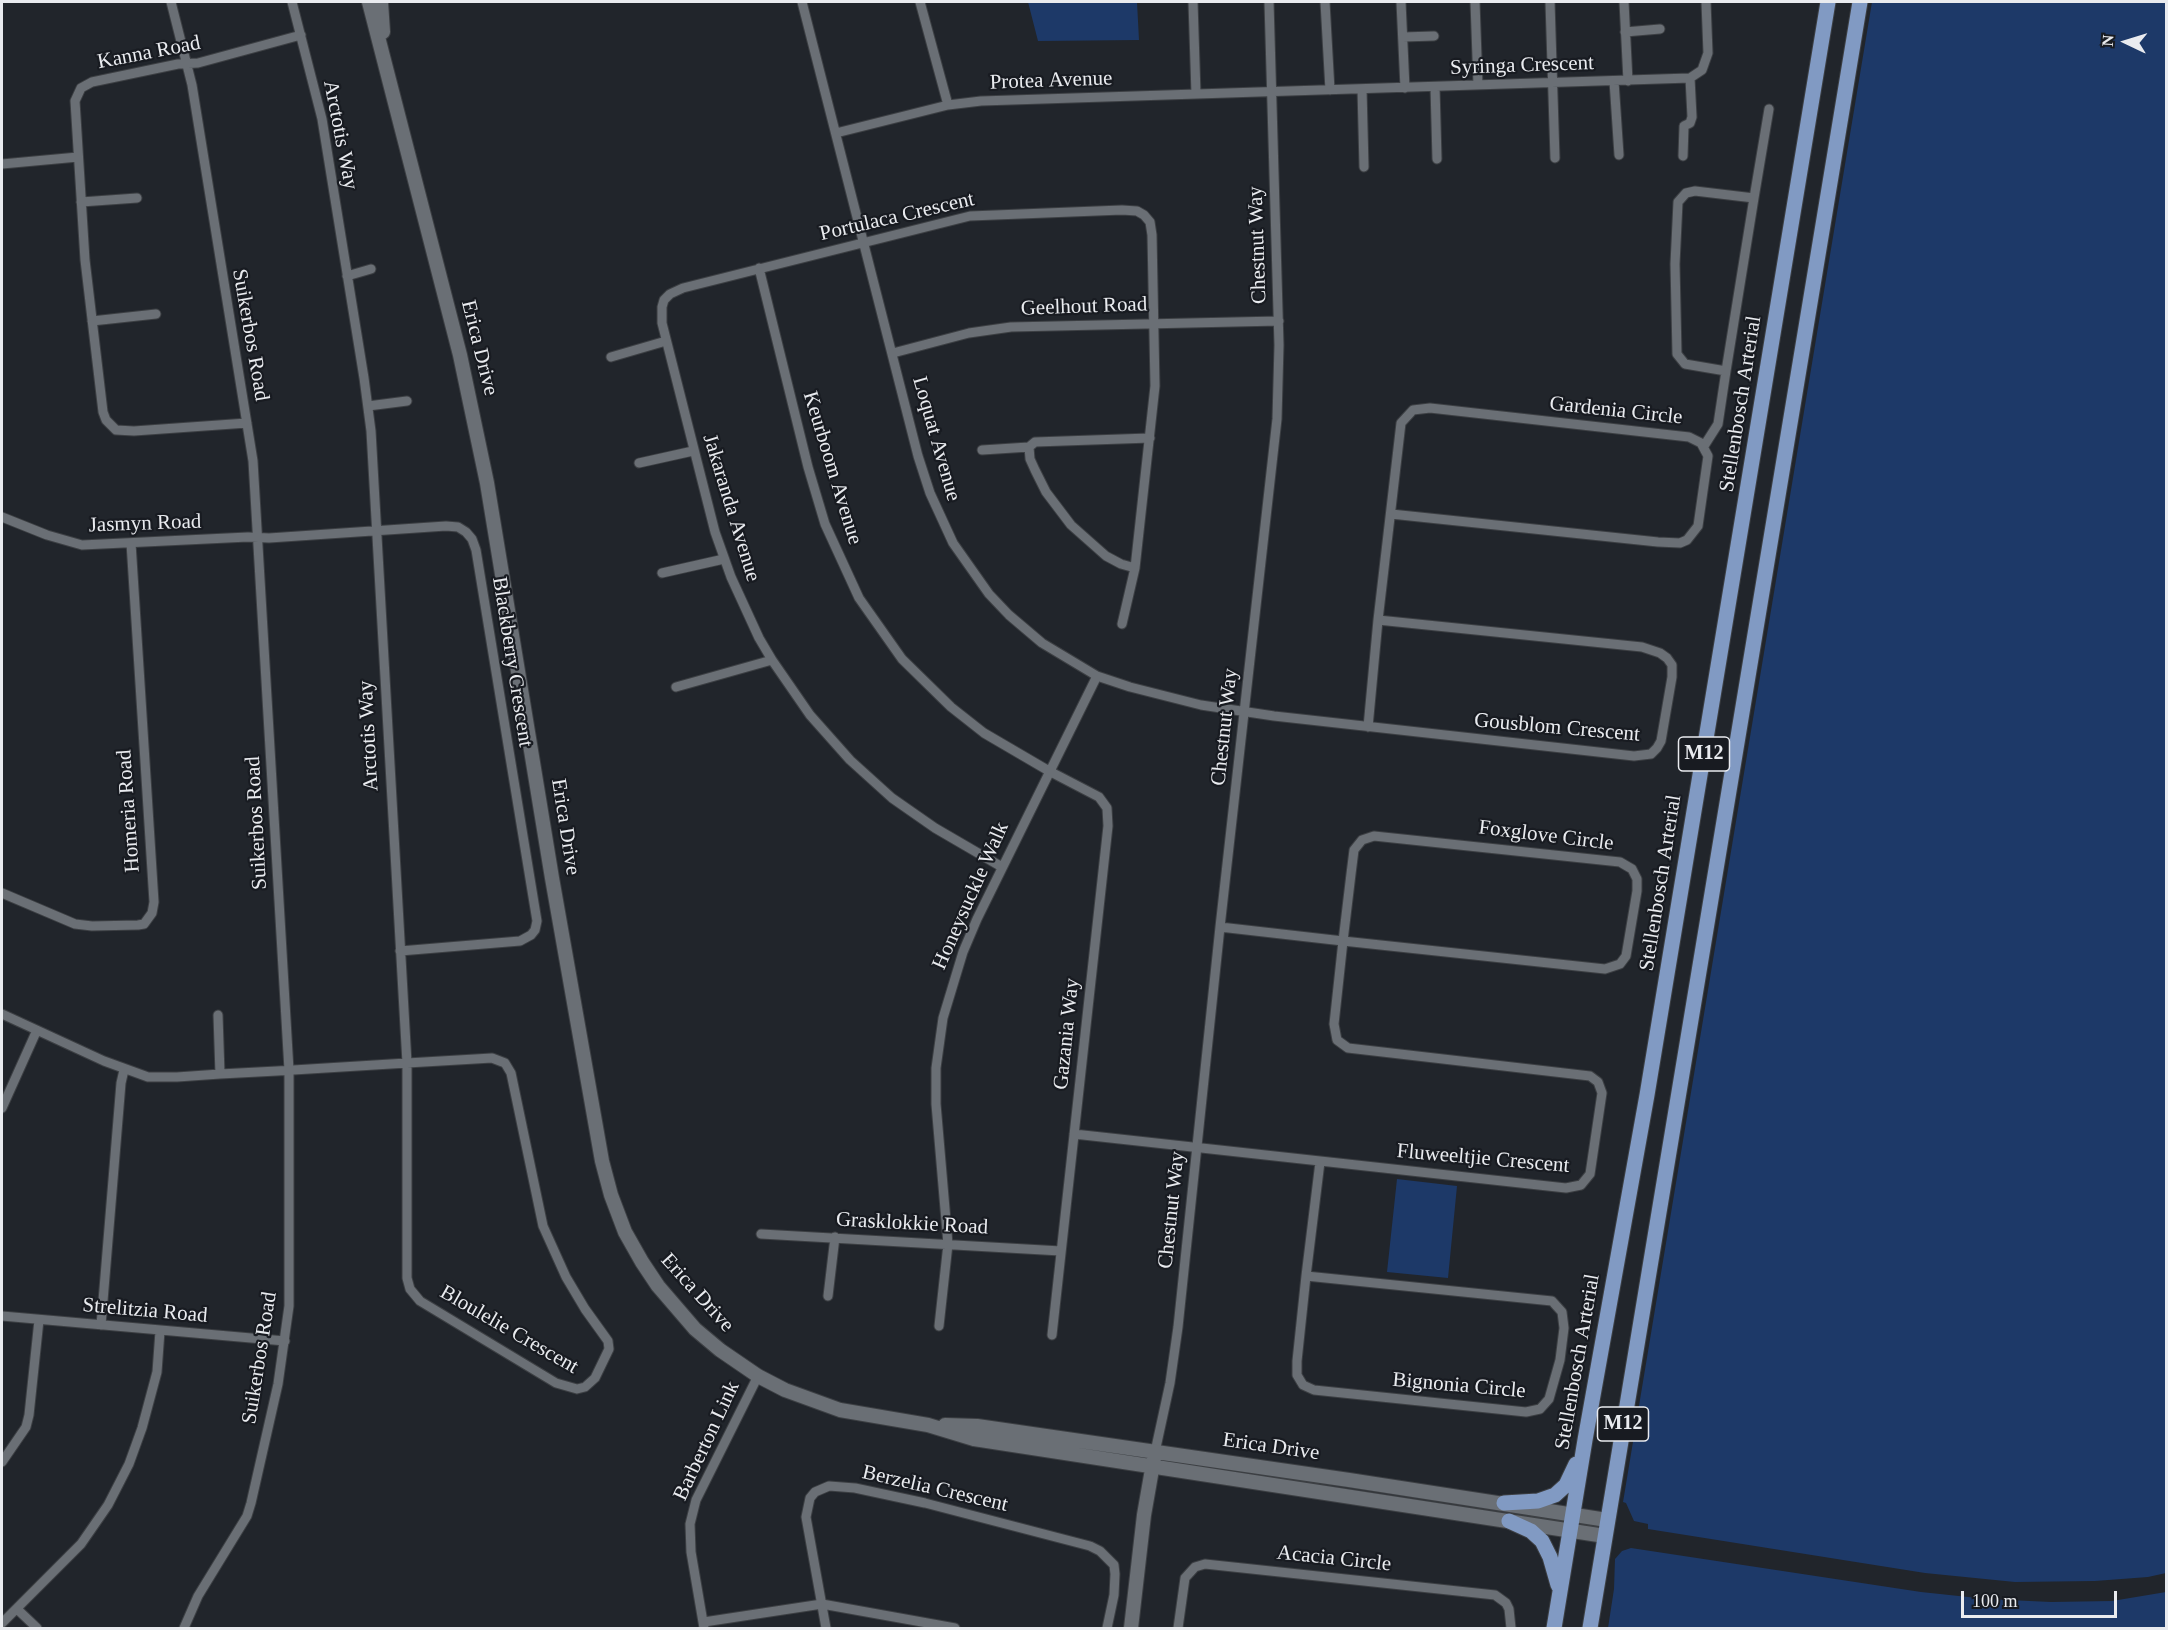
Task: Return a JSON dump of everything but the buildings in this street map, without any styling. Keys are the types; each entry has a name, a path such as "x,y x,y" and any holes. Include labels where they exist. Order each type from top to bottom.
{"main road":[{"name":"Erica Drive","path":"369,2 460,354 488,483 554,888 606,1179 625,1232 658,1286 695,1329 720,1350 758,1376 785,1390 840,1410 928,1425 974,1439 1605,1536"},
{"name":"Erica Drive","path":"381,2 386,61"},
{"name":"Stellenbosch Arterial","path":"1554,1629 1585,1440 1647,1095 1828,2"},
{"name":"M12","path":"1590,1629 1860,2"},
{"name":"Erica Drive","path":"928,1425 977,1426 1607,1520"},
{"path":"1504,1503 1538,1501 1558,1492 1569,1481 1585,1440"},
{"path":"1131,1629 1143,1524 1155,1452"},
{"path":"1509,1521 1531,1531 1542,1540 1555,1571 1559,1597"}],"street":[{"name":"Suikerbos Road","path":"171,2 187,64 253,461 289,1070 290,1268 285,1341 278,1384 251,1503 240,1530 198,1596 184,1629"},
{"name":"Arctotis Way","path":"292,2 322,119 368,406 407,1063"},
{"name":"Loquat Avenue","path":"802,2 918,456 938,513 952,543 988,594 1009,615 1042,643 1098,676 1163,697 1245,712"},
{"path":"920,2 948,105"},
{"path":"1193,2 1196,94"},
{"name":"Chestnut Way","path":"1155,1452 1170,1383 1277,419 1279,321 1269,2"},
{"path":"1325,2 1330,90"},
{"path":"1401,2 1405,88"},
{"path":"1475,2 1478,85"},
{"path":"1550,2 1555,158"},
{"path":"1623,2 1628,81"},
{"path":"1683,156 1684,126 1692,117 1690,78 1702,70 1708,53 1706,2"},
{"path":"1625,32 1660,29"},
{"name":"Kanna Road","path":"246,423 134,431 116,430 110,425 103,412 81,202 75,101 81,88 92,82 198,63 301,35"},
{"path":"1403,37 1434,36"},
{"name":"Syringa Crescent","path":"1272,92 1690,78"},
{"path":"1614,81 1619,156"},
{"path":"1435,87 1437,159"},
{"path":"1362,89 1364,167"},
{"name":"Protea Avenue","path":"836,133 948,105 981,101 1272,92"},
{"path":"1704,446 1718,424 1769,109"},
{"path":"2,164 78,157"},
{"path":"1726,371 1685,364 1677,354 1675,264 1677,202 1686,193 1695,190 1754,198"},
{"path":"81,202 137,198"},
{"name":"Portulaca Crescent","path":"664,300 682,288 953,220 985,214 1122,210 1137,211 1144,215 1151,228 1155,323"},
{"name":"Keurboom Avenue","path":"759,268 808,467 825,524 859,598 902,659 951,707 984,733 1049,771"},
{"path":"347,276 371,269"},
{"name":"Jakaranda Avenue","path":"664,300 661,315 666,341 693,450 724,559 759,638 772,660 810,714 850,759 892,798 935,828 1002,867"},
{"path":"92,321 156,314"},
{"name":"Geelhout Road","path":"893,353 991,329 1279,321"},
{"path":"1122,624 1135,568 1150,438 1155,386 1155,323"},
{"path":"610,357 666,341"},
{"path":"368,406 407,401"},
{"name":"Gardenia Circle","path":"1368,727 1378,620 1401,423 1413,410 1430,408 1680,436 1695,439 1704,446 1708,456 1698,526 1687,540 1680,543 1391,514"},
{"path":"982,450 1029,447 1035,442 1150,438"},
{"path":"1029,447 1030,459 1035,470 1047,492 1071,525 1106,556 1135,568"},
{"path":"639,463 693,450"},
{"name":"Jasmyn Road","path":"2,517 82,545 258,537"},
{"name":"Blackberry Crescent","path":"258,537 452,527 466,532 472,539 537,921 531,936 520,941 400,951"},
{"name":"Homeria Road","path":"2,893 75,924 138,926 144,924 152,913 154,902 130,543"},
{"path":"662,573 724,559"},
{"name":"Gousblom Crescent","path":"1245,712 1643,756 1657,748 1661,741 1672,665 1660,653 1642,647 1378,620"},
{"path":"676,687 772,660"},
{"name":"Honeysuckle Walk","path":"939,1326 948,1244 936,1104 936,1068 940,1032 949,993 963,952 1002,867 1098,676"},
{"name":"Gazania Way","path":"1049,771 1099,797 1107,808 1108,826 1052,1335"},
{"name":"Foxglove Circle","path":"1220,927 1343,941 1605,969 1620,964 1626,956 1637,879 1632,869 1620,862 1374,836 1362,840 1354,850 1343,941"},
{"name":"Fluweeltjie Crescent","path":"1074,1134 1566,1188 1581,1185 1590,1174 1602,1103 1602,1092 1598,1082 1590,1076 1348,1048 1337,1040 1334,1024 1343,941"},
{"name":"Bloulelie Crescent","path":"2,1014 124,1070 148,1077 167,1078 220,1074 289,1070 407,1063 492,1058 505,1064 511,1073 543,1226 585,1310 608,1341 609,1349 605,1360 595,1378 585,1387 577,1389 556,1383 420,1301 410,1289 406,1258 407,1063"},
{"path":"218,1015 220,1074"},
{"path":"2,1108 37,1030"},
{"path":"101,1325 121,1083 124,1070"},
{"name":"Bignonia Circle","path":"1306,1276 1552,1301 1562,1312 1564,1328 1560,1360 1549,1399 1540,1409 1526,1412 1307,1388 1298,1379 1296,1370 1306,1276 1320,1162"},
{"name":"Grasklokkie Road","path":"761,1234 1061,1251"},
{"path":"828,1296 835,1237"},
{"name":"Strelitzia Road","path":"2,1316 285,1341"},
{"path":"2,1462 26,1426 29,1415 39,1320"},
{"path":"2,1623 81,1544 108,1505 129,1464 158,1372 160,1331"},
{"name":"Barberton Link","path":"704,1625 692,1552 690,1524 696,1500 758,1376"},
{"name":"Berzelia Crescent","path":"826,1629 806,1517 810,1498 815,1492 829,1486 925,1503 1090,1546 1100,1551 1114,1565 1115,1574 1114,1595 1107,1629"},
{"name":"Acacia Circle","path":"1178,1629 1185,1578 1195,1567 1205,1564 1495,1595 1506,1603 1509,1609 1511,1629"},
{"path":"704,1625 822,1604 955,1629"},
{"path":"17,1609 37,1629"}],"shaded area":[{"path":"1028,2 1137,2 1139,40 1038,41"},
{"path":"1872,2 2166,2 2166,1573 2148,1577 2095,1581 2015,1582 1925,1573 1648,1529 1648,1524 1634,1521 1626,1503 1623,1502"},
{"path":"1397,1179 1457,1186 1448,1278 1387,1272"},
{"path":"1631,1548 1921,1592 1987,1599 2051,1602 2112,1601 2166,1592 2166,1628 1608,1628 1614,1589 1615,1559 1622,1551"}]}
